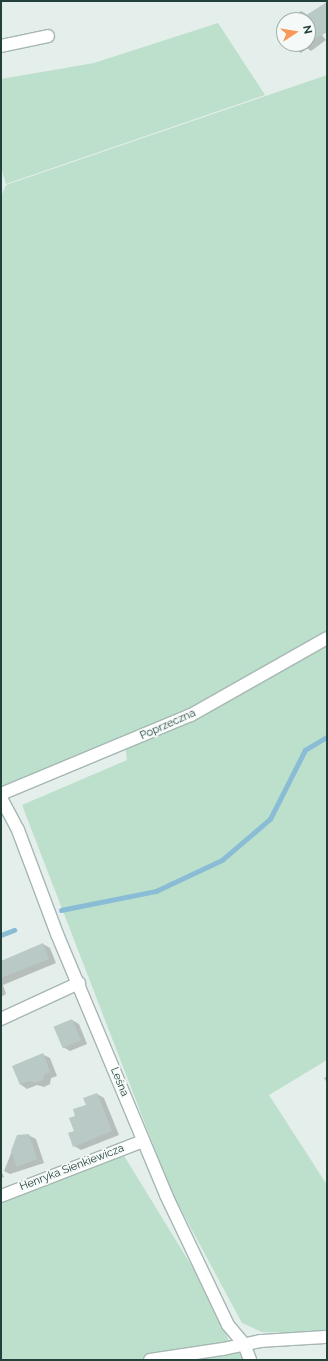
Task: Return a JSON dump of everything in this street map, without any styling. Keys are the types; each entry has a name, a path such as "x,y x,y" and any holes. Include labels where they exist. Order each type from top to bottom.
{"street":[{"path":"1,46 48,36"},
{"name":"Poprzeczna","path":"1,794 191,715 327,638"},
{"name":"Leśna","path":"1,798 18,830 57,934 79,983 166,1195 228,1325 244,1344 250,1360"},
{"path":"1,1019 79,983"},
{"name":"Henryka Sienkiewicza","path":"1,1196 143,1141"},
{"path":"150,1360 261,1341 327,1337"}],"green space":[{"path":"218,23 265,95 6,184 1,167 1,79 94,63"},
{"path":"327,75 327,1060 269,1095 327,1185 327,1334 262,1332 242,1323 171,1191 22,805 127,760 124,738 1,787 1,197 6,185"},
{"path":"123,1154 218,1309 233,1354 247,1349 253,1360 1,1360 1,1202"}],"building":[{"path":"327,2 327,31 316,39 316,12 311,12"},
{"path":"43,943 49,959 1,978 1,961"},
{"path":"72,1019 81,1040 63,1048 54,1027"},
{"path":"43,1053 50,1072 44,1075 43,1080 36,1083 29,1081 20,1085 12,1066"},
{"path":"97,1093 112,1131 73,1147 68,1133 74,1131 69,1118 75,1116 73,1109 86,1105 83,1098"},
{"path":"29,1134 37,1159 17,1167 11,1151 17,1135"}],"waterway":[{"path":"61,910 156,891 222,860 270,819 305,750 327,737"},
{"path":"1,935 14,930"}]}
